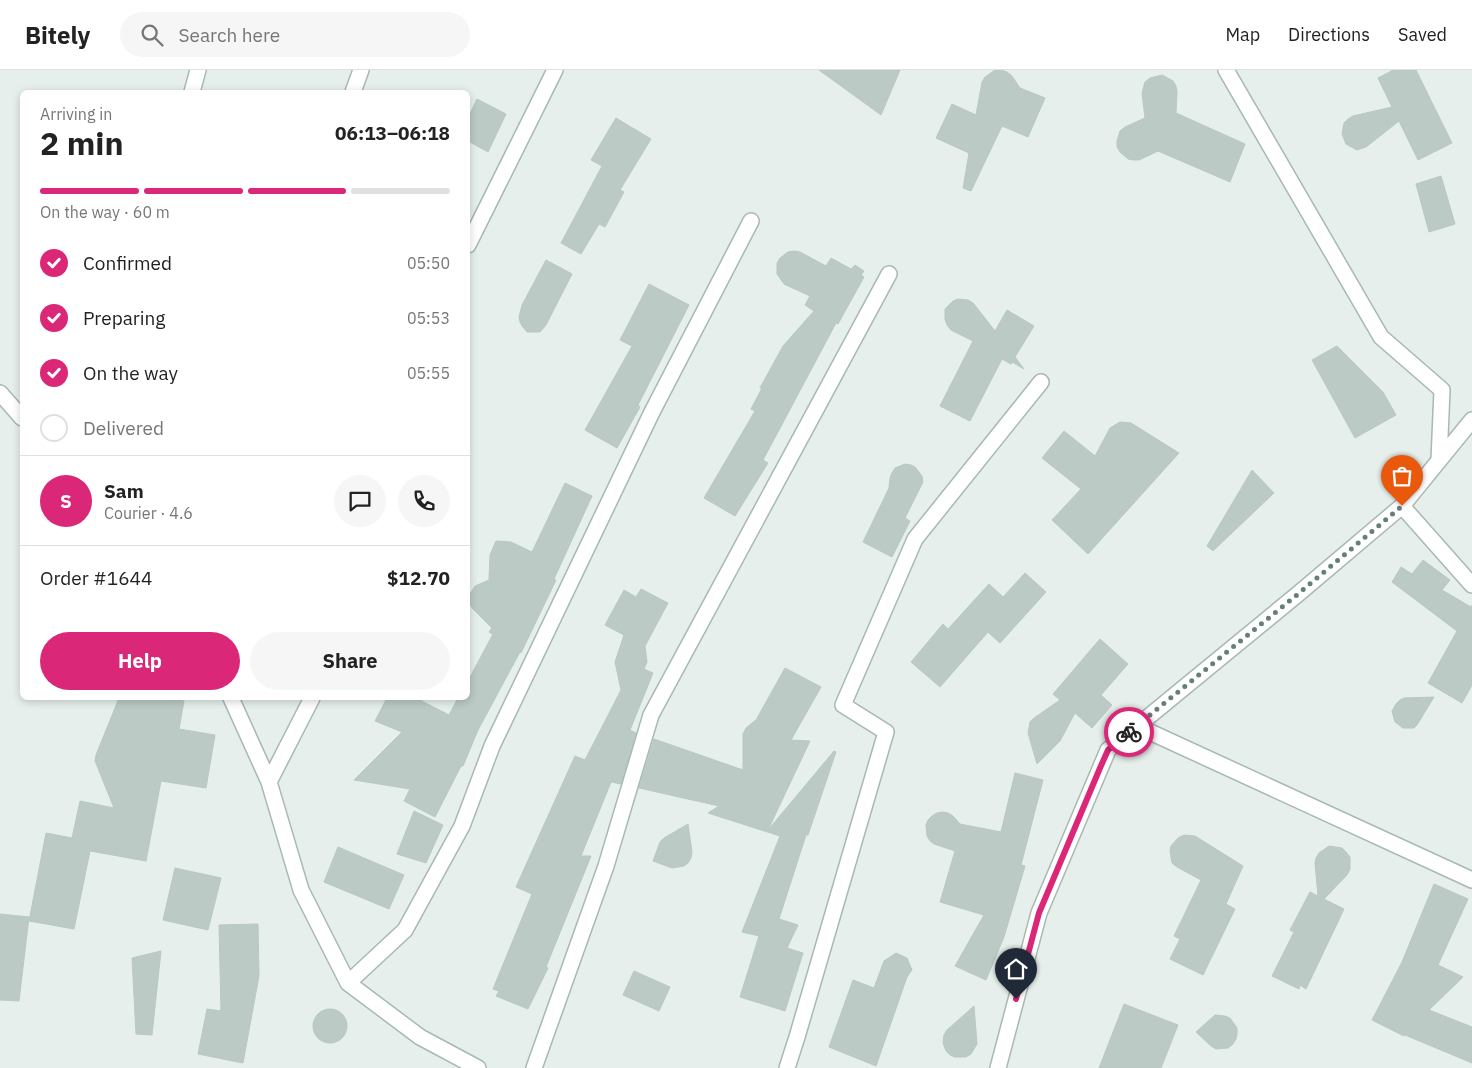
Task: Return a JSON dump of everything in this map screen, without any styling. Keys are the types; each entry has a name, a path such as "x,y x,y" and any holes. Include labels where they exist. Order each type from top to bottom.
{"street":[{"path":"193,90 198,70"},
{"path":"354,90 361,70"},
{"path":"470,241 555,70"},
{"path":"1226,70 1381,337 1442,390 1439,460"},
{"path":"348,983 405,930 462,826 492,746 509,710 652,412 751,222"},
{"path":"534,1068 606,866 651,715 889,274"},
{"path":"786,1068 800,1028 886,732 844,705 915,539 1041,382"},
{"path":"0,393 20,416"},
{"path":"998,1068 1039,913 1108,750 1402,506 1472,420"},
{"path":"1402,506 1472,585"},
{"path":"232,700 269,782 301,890 348,983 420,1037 478,1068"},
{"path":"269,782 311,700"},
{"path":"1137,726 1472,880"}],"building":[{"path":"819,70 900,70 881,115"},
{"path":"995,70 1007,72 1020,88 1045,98 1028,137 1002,126 971,191 963,188 969,153 936,138 952,104 976,115 982,82 985,77"},
{"path":"1393,70 1416,70 1452,143 1418,160 1399,121 1366,147 1357,150 1346,144 1342,134 1344,123 1348,119 1353,116 1392,107 1378,78"},
{"path":"1162,75 1173,81 1176,86 1176,113 1245,144 1230,182 1158,151 1139,160 1128,159 1120,152 1117,147 1117,141 1120,131 1145,118 1142,93 1145,82 1150,78"},
{"path":"477,99 506,114 488,152 470,142 470,114"},
{"path":"616,118 651,139 620,190 624,192 605,227 599,224 581,254 561,243 602,166 591,160"},
{"path":"1441,176 1455,224 1429,232 1416,184"},
{"path":"788,252 800,252 826,266 831,258 851,269 855,265 864,271 861,275 864,277 838,324 836,323 763,460 768,463 735,516 704,498 755,411 751,409 762,388 760,388 783,346 814,311 805,305 810,296 784,284 777,274 777,263 780,258"},
{"path":"546,260 572,274 546,325 540,332 527,332 522,326 519,317 522,305"},
{"path":"649,284 689,305 638,405 640,407 617,448 585,430 632,346 620,340"},
{"path":"958,299 968,300 973,303 995,331 1007,310 1034,326 1015,357 1024,369 1002,359 970,421 940,406 973,341 951,330 947,325 945,309"},
{"path":"1337,346 1383,392 1396,415 1355,438 1312,360"},
{"path":"1120,422 1131,423 1179,453 1088,554 1052,520 1081,489 1042,458 1064,431 1095,456 1110,428"},
{"path":"905,464 915,467 922,476 923,482 905,518 910,521 892,557 863,542 889,488 892,473 895,468"},
{"path":"1252,470 1274,493 1213,551 1207,546"},
{"path":"565,483 592,496 554,579 556,580 521,653 478,730 463,766 461,766 435,817 404,801 410,789 354,780 402,732 375,721 386,700 420,700 449,715 457,700 470,700 470,677 493,634 489,632 492,628 472,608 470,594 475,586 489,580 490,555 496,541 511,542 532,552"},
{"path":"1423,560 1450,580 1442,590 1471,607 1472,605 1472,685 1462,703 1428,683 1457,631 1392,582 1401,567 1412,574"},
{"path":"1025,573 1046,592 1000,643 988,632 940,687 911,662 943,624 948,629 989,584 1003,597"},
{"path":"641,589 668,603 645,646 647,662 644,669 653,673 630,730 636,733 621,784 611,782 581,856 591,856 546,967 548,968 528,1009 496,996 499,991 493,989 532,894 516,887 575,756 585,760 621,690 615,662 624,635 605,625 624,590 636,597"},
{"path":"1100,639 1128,664 1101,695 1112,705 1092,728 1075,713 1060,741 1037,764 1028,733 1030,722 1060,700 1053,694"},
{"path":"785,668 821,687 791,740 810,741 768,830 834,751 836,752 808,835 806,835 779,919 798,925 787,948 803,953 785,1011 740,997 759,936 742,932 780,836 708,813 719,806 639,788 654,739 743,770 743,734 746,728 756,720"},
{"path":"1434,697 1414,728 1403,728 1395,722 1392,711 1400,700 1404,698"},
{"path":"118,700 184,701 179,729 215,735 206,788 161,781 146,861 90,851 74,929 29,921 46,833 72,838 80,801 114,808 95,761"},
{"path":"1015,773 1043,780 1021,865 1025,866 1004,937 986,980 955,966 984,915 940,902 955,851 930,841 927,836 926,825 932,816 943,812 953,816 960,824 1001,832"},
{"path":"414,811 443,825 426,863 397,854"},
{"path":"688,824 692,852 688,863 684,866 672,868 653,861 660,842"},
{"path":"1184,835 1195,836 1243,866 1226,904 1235,909 1203,975 1170,959 1180,939 1174,936 1201,880 1172,863 1171,846 1178,838"},
{"path":"1329,846 1342,848 1350,857 1350,869 1347,875 1324,899 1344,909 1306,989 1300,985 1299,989 1272,976 1294,932 1290,930 1310,892 1318,896 1316,858 1319,853"},
{"path":"338,847 404,875 389,909 324,882"},
{"path":"175,868 221,878 208,930 163,920"},
{"path":"1434,884 1468,899 1438,965 1463,977 1429,1010 1472,1027 1472,1063 1404,1036 1372,1020 1402,962"},
{"path":"0,914 29,917 19,1001 0,1000"},
{"path":"258,924 259,976 243,1063 198,1054 207,1009 221,1011 219,925"},
{"path":"161,951 152,1035 136,1034 132,958"},
{"path":"896,953 907,958 912,970 907,977 876,1066 829,1047 853,980 874,988 884,961"},
{"path":"634,971 670,987 659,1011 623,995"},
{"path":"1124,1004 1178,1025 1161,1068 1099,1068"},
{"path":"974,1006 977,1044 971,1054 966,1057 950,1055 943,1043 944,1035 947,1030"},
{"path":"330,1009 337,1010 342,1014 346,1019 346,1033 342,1038 337,1042 330,1043 323,1042 318,1038 314,1033 313,1026 314,1019 318,1014 323,1010"},
{"path":"1215,1015 1230,1018 1237,1028 1236,1039 1228,1048 1216,1049 1196,1032"}],"way so far":[{"path":"1129,732 1402,506"}],"route":[{"path":"1016,999 1039,913 1100,768 1108,750 1129,732"}]}
